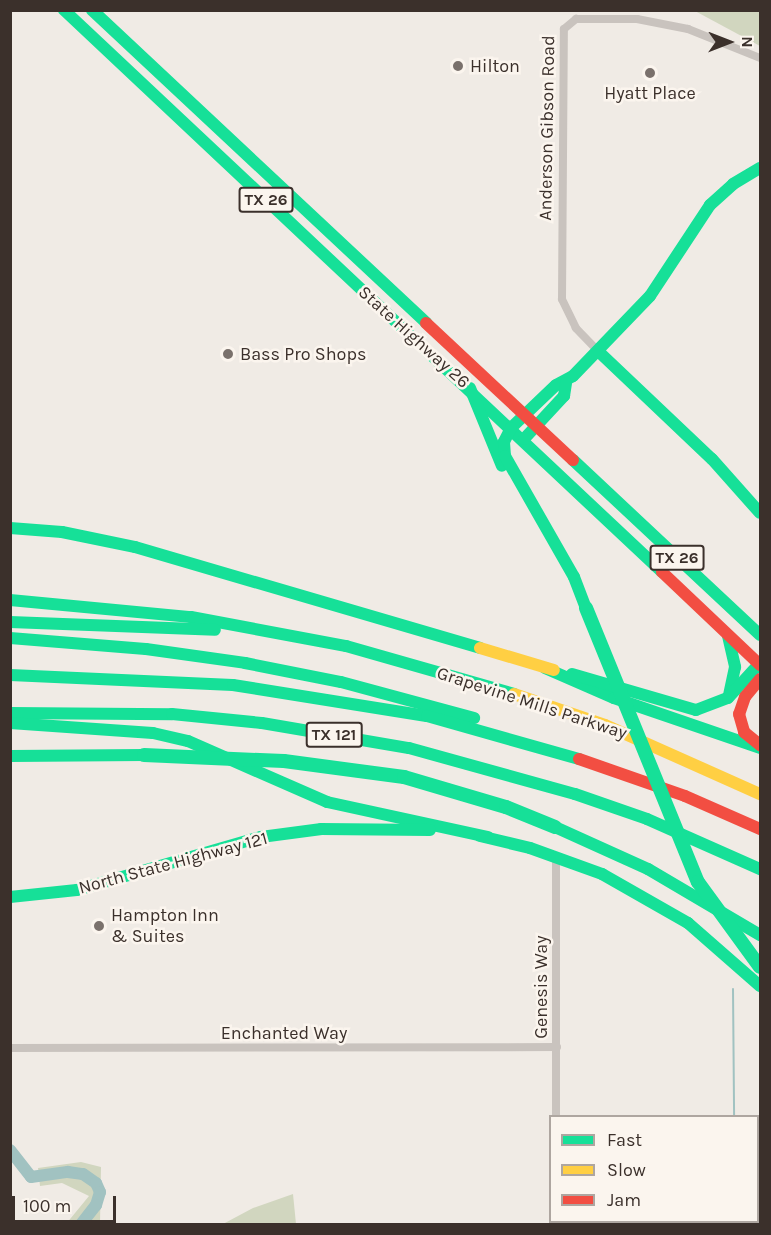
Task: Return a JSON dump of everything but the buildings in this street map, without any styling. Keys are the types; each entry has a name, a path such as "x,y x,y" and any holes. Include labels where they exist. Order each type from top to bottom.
{"main road":[{"name":"State Highway 26","path":"64,10 470,388 760,664"},
{"name":"State Highway 26","path":"92,10 760,635"},
{"path":"156,96 168,82"},
{"path":"760,168 732,184 710,205 650,296 566,383 556,385 511,428 504,442 505,456 574,577 698,882 734,936 760,967"},
{"path":"303,233 330,244 392,303 409,307"},
{"path":"402,327 413,322 444,348 465,359"},
{"path":"598,351 712,459 760,513"},
{"path":"524,439 564,396 566,383"},
{"path":"470,388 497,458 536,513"},
{"path":"12,527 135,547 391,619 545,668 683,708 706,709 728,698 760,664"},
{"path":"10,600 191,617 295,638"},
{"path":"10,622 205,629 295,638"},
{"path":"727,633 735,667 728,698"},
{"path":"10,638 146,649 341,682 447,709 505,728 540,746"},
{"name":"Grapevine Mills Parkway","path":"295,638 346,646 492,687 625,733 760,794"},
{"path":"545,668 614,698 760,746"},
{"name":"TX 121","path":"10,675 233,685 295,692 427,716 540,746 685,796 760,829"},
{"path":"760,679 745,697 739,714 744,732 760,746"},
{"name":"TX 121","path":"10,713 172,714 262,723 409,748 575,794 647,819 760,869"},
{"path":"10,723 170,737 234,758 327,802 488,837"},
{"path":"10,756 144,755 284,761 404,777 506,807 648,868 760,935"},
{"name":"North State Highway 121","path":"10,897 77,890 261,837 321,829 386,827 488,837 602,874 688,923 760,986"},
{"path":"735,919 760,942"}],"street":[{"name":"Anderson Gibson Road","path":"598,351 576,328 562,299 564,29 576,19 637,19 688,29 760,58"},
{"name":"Genesis Way","path":"556,858 556,1115"},
{"name":"Enchanted Way","path":"10,1048 557,1047"}],"green space":[{"path":"695,11 760,11 760,46"},
{"path":"81,1162 101,1167 100,1224 66,1224 89,1196 62,1183 40,1186 38,1168"},
{"path":"293,1194 296,1224 223,1224 253,1208"}],"waterway":[{"path":"733,989 734,1115"},
{"path":"10,1150 31,1177 68,1172 83,1174 96,1183 100,1192 96,1205 81,1224"}],"traffic: fast":[{"path":"64,10 662,572"},
{"path":"92,10 426,323"},
{"path":"511,428 556,385 573,376 650,296 710,205 733,184 760,168"},
{"path":"598,351 712,459 760,513"},
{"path":"524,439 564,396 566,383"},
{"path":"470,388 502,466"},
{"path":"511,428 504,442 505,456 574,577 586,608"},
{"path":"573,460 760,635"},
{"path":"10,528 62,532 135,547 480,648"},
{"path":"10,600 191,617 346,646 514,694"},
{"path":"586,608 698,882 760,967"},
{"path":"10,622 215,630"},
{"path":"728,636 735,667 729,696"},
{"path":"10,638 146,649 245,663 341,682 474,718"},
{"path":"572,674 696,710 728,698 760,663"},
{"path":"545,668 614,698 760,748"},
{"path":"10,675 233,685 427,716 579,759"},
{"path":"10,713 172,714 262,723 409,748 575,794 647,819 760,869"},
{"path":"10,723 153,733 188,741 327,802 488,837"},
{"path":"10,756 144,755"},
{"path":"144,755 284,761 404,777 506,807 555,827"},
{"path":"555,827 648,869 760,935"},
{"path":"10,897 77,890 261,837 321,829 430,830"},
{"path":"480,836 530,848 602,874 688,923 760,986"}],"traffic: slow":[{"path":"480,648 554,670"},
{"path":"514,694 605,725 760,794"}],"traffic: jam":[{"path":"426,323 573,460"},
{"path":"662,572 760,665"},
{"path":"760,679 745,697 739,714 744,732 760,745"},
{"path":"579,759 685,796 760,829"}],"place":[{"name":"Hilton","path":"458,66"},
{"name":"Hyatt Place","path":"650,73"},
{"name":"Bass Pro Shops","path":"228,354"},
{"name":"Hampton Inn & Suites","path":"99,926"}]}
